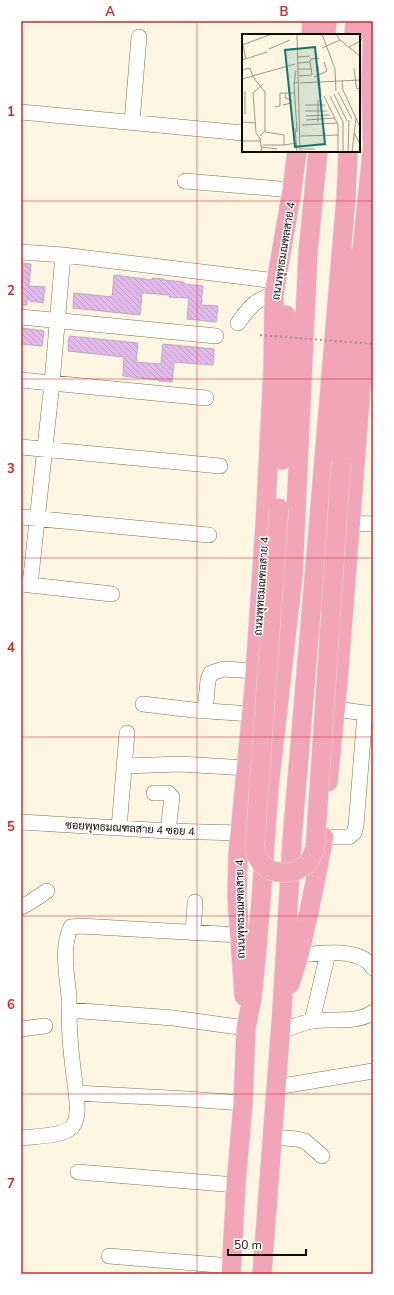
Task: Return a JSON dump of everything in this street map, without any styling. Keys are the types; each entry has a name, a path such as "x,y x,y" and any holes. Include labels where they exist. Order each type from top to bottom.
{"main road":[{"path":"311,34 312,21"},
{"path":"326,34 327,21"},
{"path":"354,34 355,21"},
{"path":"288,210 289,240 286,326 288,352 279,508 255,843 256,855 261,863 269,870 284,873 295,871 308,864 315,849 353,304 362,248 373,158 371,84 373,21"},
{"name":"ถนนพุทธมณฑลสาย 4","path":"247,1025 242,982 237,897 240,833 256,671 265,525 276,287 297,152"},
{"name":"ถนนพุทธมณฑลสาย 4","path":"231,1270 247,1025 252,998 256,959 269,787 293,576 308,252 318,152"},
{"path":"262,1274 282,1010 291,847 346,197 348,152"},
{"path":"346,197 351,247 353,304"},
{"path":"282,1010 299,955 324,837 350,523 370,351 367,321 373,234"},
{"path":"288,352 308,252"}],"street":[{"path":"132,122 139,37"},
{"path":"21,112 242,133"},
{"path":"185,181 292,190"},
{"path":"21,252 63,255 276,287"},
{"path":"63,255 38,518 26,584 112,594"},
{"path":"238,323 252,304 276,287"},
{"path":"21,317 216,336"},
{"path":"21,380 206,398"},
{"path":"21,447 220,466"},
{"path":"21,517 209,535"},
{"path":"350,523 373,524"},
{"path":"205,711 208,680 211,673 224,669 256,671"},
{"path":"142,704 205,711 252,714"},
{"path":"324,837 349,837 354,833 369,713 335,709"},
{"path":"119,828 127,733"},
{"path":"125,766 180,764 247,768"},
{"path":"154,794 168,793 172,797 168,831"},
{"name":"ซอยพุทธมณฑลสาย 4 ซอย 4","path":"21,822 168,831 240,833"},
{"path":"21,907 46,891"},
{"path":"193,933 194,902"},
{"path":"21,1138 64,1132 72,1128 75,1123 77,1114 76,1093 70,1036 66,958 66,941 71,927 80,926 239,935"},
{"path":"312,1021 328,953"},
{"path":"299,955 345,953 359,956 371,964 373,968"},
{"path":"69,1010 247,1025"},
{"path":"280,1032 312,1021 357,1018 373,1012"},
{"path":"21,1029 45,1026"},
{"path":"276,1087 373,1071"},
{"path":"76,1093 243,1103"},
{"path":"272,1138 297,1139 305,1141 322,1156"},
{"path":"78,1172 236,1185"},
{"path":"109,1256 231,1270"}],"path":[{"path":"260,335 370,351"}],"building":[{"path":"21,263 31,264 29,286 45,287 43,303 27,300 27,305 21,305"},
{"path":"114,275 152,280 152,278 164,279 184,282 184,284 203,286 201,305 218,306 216,322 187,319 189,298 169,297 170,295 142,294 140,315 73,308 74,293 112,297"},
{"path":"21,328 44,331 42,346 21,344"},
{"path":"69,336 138,343 136,362 161,364 163,344 214,349 213,365 174,362 172,382 123,376 124,357 68,351"}]}
